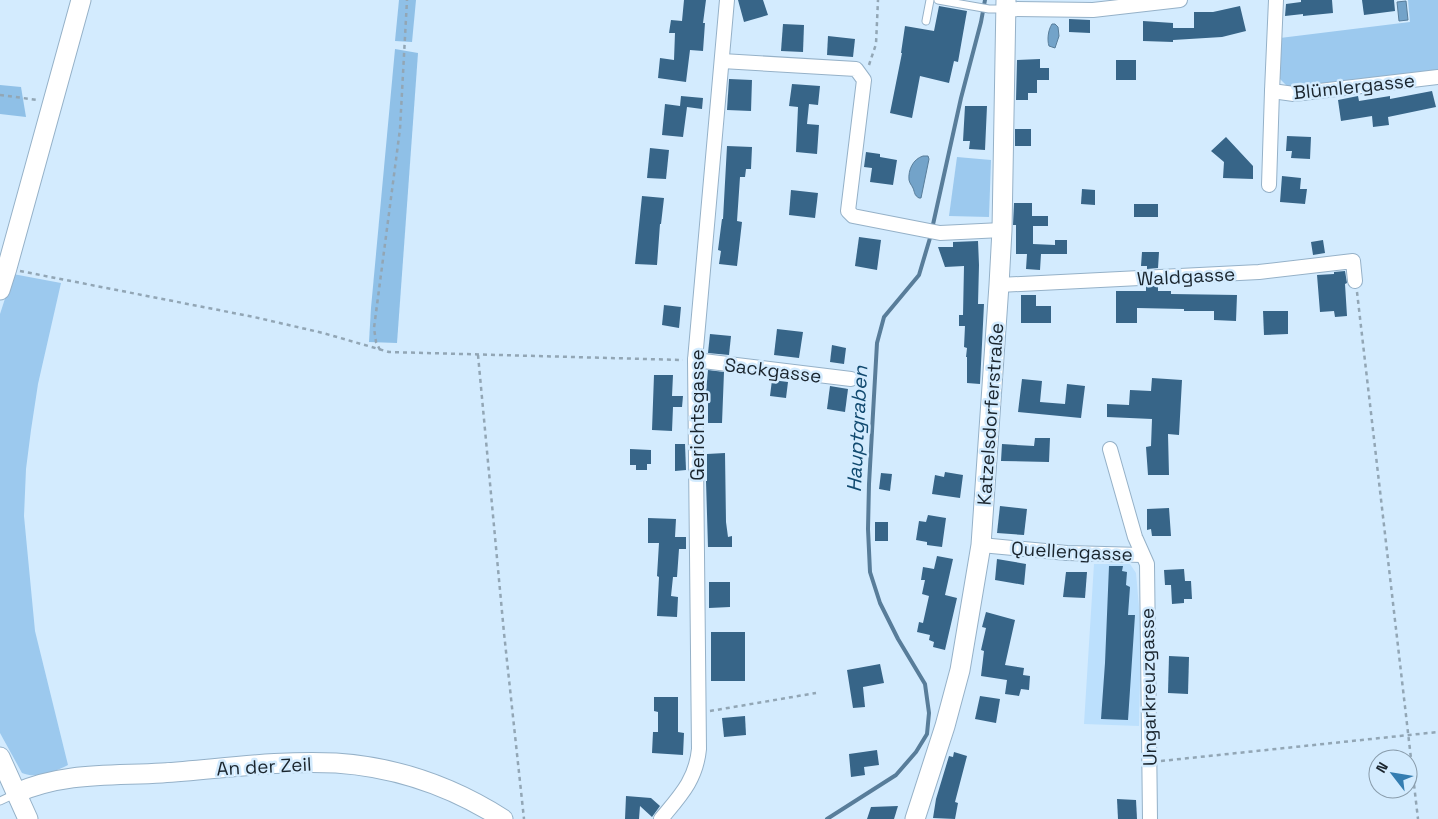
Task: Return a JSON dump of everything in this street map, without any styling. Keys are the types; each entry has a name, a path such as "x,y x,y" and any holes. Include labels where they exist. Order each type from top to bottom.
{"street":[{"path":"0,290 81,0"},
{"name":"Gerichtsgasse","path":"661,819 685,790 698,763 695,360 727,0"},
{"path":"1000,6 1093,10 1174,0"},
{"name":"Blümlergasse","path":"1276,0 1272,91 1294,94 1438,77"},
{"name":"Katzelsdorferstraße","path":"915,819 960,670 981,545 1000,285 1002,230 1000,6"},
{"path":"722,61 856,70 864,80 848,211 853,216 940,233 1002,230"},
{"path":"1269,185 1272,91"},
{"name":"Waldgasse","path":"1000,285 1259,272 1353,261 1356,281"},
{"name":"Sackgasse","path":"695,360 852,379"},
{"name":"Quellengasse","path":"981,545 1067,553 1142,555 1110,449"},
{"name":"Ungarkreuzgasse","path":"1142,555 1147,564 1150,819"},
{"path":"0,757 8,797 28,819"},
{"name":"An der Zeil","path":"8,797 35,785 77,776 153,773 291,763 337,763 371,767 426,781 454,791 504,819"}],"lane":[{"path":"926,21 930,0"},
{"path":"938,0 971,6 1000,6"}],"path":[{"path":"380,350 376,342 374,328 400,129 407,0"},
{"path":"864,80 876,44 878,0"},
{"path":"0,95 52,102"},
{"path":"7,268 263,319 324,333 380,350 404,353 695,360"},
{"path":"1356,281 1418,819"},
{"path":"478,355 505,643 524,819"},
{"path":"699,713 816,693"},
{"path":"1149,762 1438,732"}],"shaded area":[{"path":"399,0 416,0 412,42 395,41"},
{"path":"1408,0 1438,0 1438,74 1299,89 1287,86 1279,78 1280,38 1410,22"},
{"path":"1406,1 1408,20 1399,21 1397,2"},
{"path":"1052,24 1058,27 1059,36 1055,48 1048,44"},
{"path":"395,49 418,53 397,343 369,342 371,308"},
{"path":"0,85 21,87 26,117 0,114"},
{"path":"923,156 928,156 929,159 921,198 919,198 916,196 909,181 909,176 914,162"},
{"path":"957,157 991,160 989,217 949,216"},
{"path":"13,274 61,283 38,384 26,469 24,516 35,631 68,765 39,775 22,773 0,733 0,314"},
{"path":"1094,564 1130,564 1136,573 1141,630 1139,726 1084,724"}],"building":[{"path":"684,0 706,0 703,23 705,23 703,51 690,50 686,82 658,78 660,58 674,60 675,33 669,33 671,20 682,21"},
{"path":"738,0 763,0 768,15 744,22"},
{"path":"1301,0 1332,0 1333,13 1285,16 1286,4 1301,2"},
{"path":"1362,0 1394,0 1395,11 1364,15"},
{"path":"939,6 967,11 958,62 954,61 949,83 920,76 912,118 890,113 902,53 905,26 934,31"},
{"path":"1240,6 1246,31 1222,37 1173,40 1173,42 1143,41 1143,21 1173,23 1173,28 1194,28 1194,12 1213,12"},
{"path":"1069,19 1090,20 1090,33 1069,32"},
{"path":"783,24 804,25 803,52 781,51"},
{"path":"828,36 855,39 853,57 827,55"},
{"path":"1040,59 1040,68 1049,68 1049,80 1037,80 1037,93 1028,93 1028,100 1016,100 1017,60"},
{"path":"1116,60 1136,60 1136,80 1116,80"},
{"path":"729,79 752,80 751,111 727,110"},
{"path":"792,84 820,86 818,105 809,104 807,124 819,125 817,154 796,152 798,107 789,106"},
{"path":"1432,91 1436,107 1388,117 1389,125 1373,127 1372,116 1341,121 1338,100 1358,96 1359,101 1390,96 1390,99"},
{"path":"681,96 703,98 702,109 687,107 683,137 662,135 665,104 680,106"},
{"path":"965,106 987,106 985,150 969,149 970,141 963,141"},
{"path":"1015,129 1031,129 1031,146 1015,146"},
{"path":"1287,136 1311,137 1310,159 1291,158 1292,151 1286,151"},
{"path":"1226,137 1253,166 1253,179 1223,178 1224,162 1211,151"},
{"path":"727,146 752,147 751,169 746,169 745,177 740,177 737,221 742,222 737,266 719,264 721,251 718,250 723,219"},
{"path":"650,148 669,150 666,179 647,178"},
{"path":"866,152 880,154 880,157 897,160 893,185 870,182 872,168 864,167"},
{"path":"1282,176 1301,178 1300,189 1307,189 1305,204 1280,202"},
{"path":"1082,189 1095,190 1095,205 1081,204"},
{"path":"791,190 818,193 815,218 789,215"},
{"path":"642,196 664,198 657,265 635,264"},
{"path":"1014,203 1032,203 1032,216 1048,216 1048,226 1033,226 1033,244 1055,245 1055,240 1067,240 1067,254 1041,254 1040,270 1026,269 1027,254 1016,254 1016,225 1013,225"},
{"path":"1134,204 1158,204 1158,217 1134,217"},
{"path":"859,237 881,240 877,270 855,266"},
{"path":"1323,240 1325,253 1313,255 1311,242"},
{"path":"978,241 978,304 984,304 980,384 967,383 967,348 964,347 965,326 959,326 959,315 963,315 964,266 945,267 938,247 953,247 953,242"},
{"path":"1142,252 1159,252 1158,268 1147,269 1147,266 1141,266"},
{"path":"1345,271 1347,316 1335,317 1334,311 1320,312 1317,275"},
{"path":"1146,286 1158,286 1158,291 1171,291 1171,294 1237,295 1236,321 1214,320 1214,311 1137,308 1137,323 1116,323 1116,291 1146,291"},
{"path":"1021,295 1036,295 1036,306 1051,306 1051,323 1021,323"},
{"path":"664,305 681,307 679,328 662,325"},
{"path":"1263,311 1288,311 1288,334 1264,335"},
{"path":"777,329 803,332 799,358 774,355"},
{"path":"710,334 731,336 729,355 708,353"},
{"path":"832,345 846,348 844,364 830,362"},
{"path":"708,370 724,372 722,423 708,423 708,393 706,393"},
{"path":"654,375 673,375 672,396 683,396 682,407 673,407 672,431 652,430"},
{"path":"1152,378 1182,380 1179,435 1168,434 1169,475 1148,475 1146,447 1151,446 1152,419 1107,417 1107,404 1129,405 1130,390 1151,391"},
{"path":"1022,379 1042,381 1040,402 1065,404 1067,384 1085,386 1081,418 1018,412"},
{"path":"772,380 788,382 786,398 770,396"},
{"path":"830,386 848,389 845,412 827,409"},
{"path":"1035,438 1050,438 1049,462 1001,461 1002,444 1034,446"},
{"path":"675,444 685,444 686,470 675,471"},
{"path":"630,449 651,450 651,464 647,464 647,470 636,470 636,465 630,465"},
{"path":"725,453 726,522 728,537 732,536 732,547 708,547 707,454"},
{"path":"945,472 963,475 960,498 932,494 935,475 944,477"},
{"path":"881,473 892,474 890,491 879,489"},
{"path":"1000,506 1027,509 1024,535 997,533"},
{"path":"1169,508 1171,536 1152,536 1151,529 1147,530 1147,509"},
{"path":"928,515 946,518 942,547 927,545 927,542 916,540 919,521 926,522"},
{"path":"648,518 676,519 675,537 686,537 686,549 679,549 677,577 673,577 671,596 678,597 677,617 657,616 659,543 648,543"},
{"path":"875,522 888,522 888,541 875,541"},
{"path":"937,556 953,559 945,595 957,598 945,650 933,647 934,642 929,640 930,635 917,632 919,622 923,623 929,596 922,594 925,580 921,580 923,567 934,569"},
{"path":"997,559 1026,564 1024,585 995,580"},
{"path":"1109,566 1123,566 1122,571 1127,572 1126,585 1130,587 1128,615 1135,615 1128,720 1101,719"},
{"path":"1184,569 1185,581 1191,581 1192,599 1184,599 1184,603 1172,604 1171,585 1165,585 1164,570"},
{"path":"1066,572 1087,572 1085,598 1063,597"},
{"path":"709,582 730,582 730,607 709,608"},
{"path":"986,612 1015,620 1005,665 1024,668 1023,675 1030,676 1029,690 1021,689 1019,696 1005,694 1007,680 981,676 984,651 981,650 986,628 982,627"},
{"path":"711,632 745,632 745,681 711,681"},
{"path":"1169,656 1189,657 1188,694 1168,693"},
{"path":"880,664 884,683 863,687 865,707 853,708 847,670"},
{"path":"980,696 1000,699 996,723 975,719"},
{"path":"654,697 678,697 678,732 684,733 683,755 652,753 653,732 658,732 658,712 654,711"},
{"path":"745,716 746,735 724,737 722,718"},
{"path":"877,750 879,765 864,767 865,775 851,777 849,754"},
{"path":"954,752 967,756 955,802 958,803 955,819 933,818 936,799 949,756 953,757"},
{"path":"626,796 651,798 660,806 652,817 640,806 639,819 625,819"},
{"path":"1117,799 1136,800 1137,819 1118,819"},
{"path":"898,806 894,819 867,819 871,807"}],"waterway":[{"name":"Hauptgraben","path":"827,819 896,775 916,752 927,734 929,713 925,684 898,639 880,603 870,572 868,529 869,484 877,343 884,317 919,275 930,238 985,0"}]}
